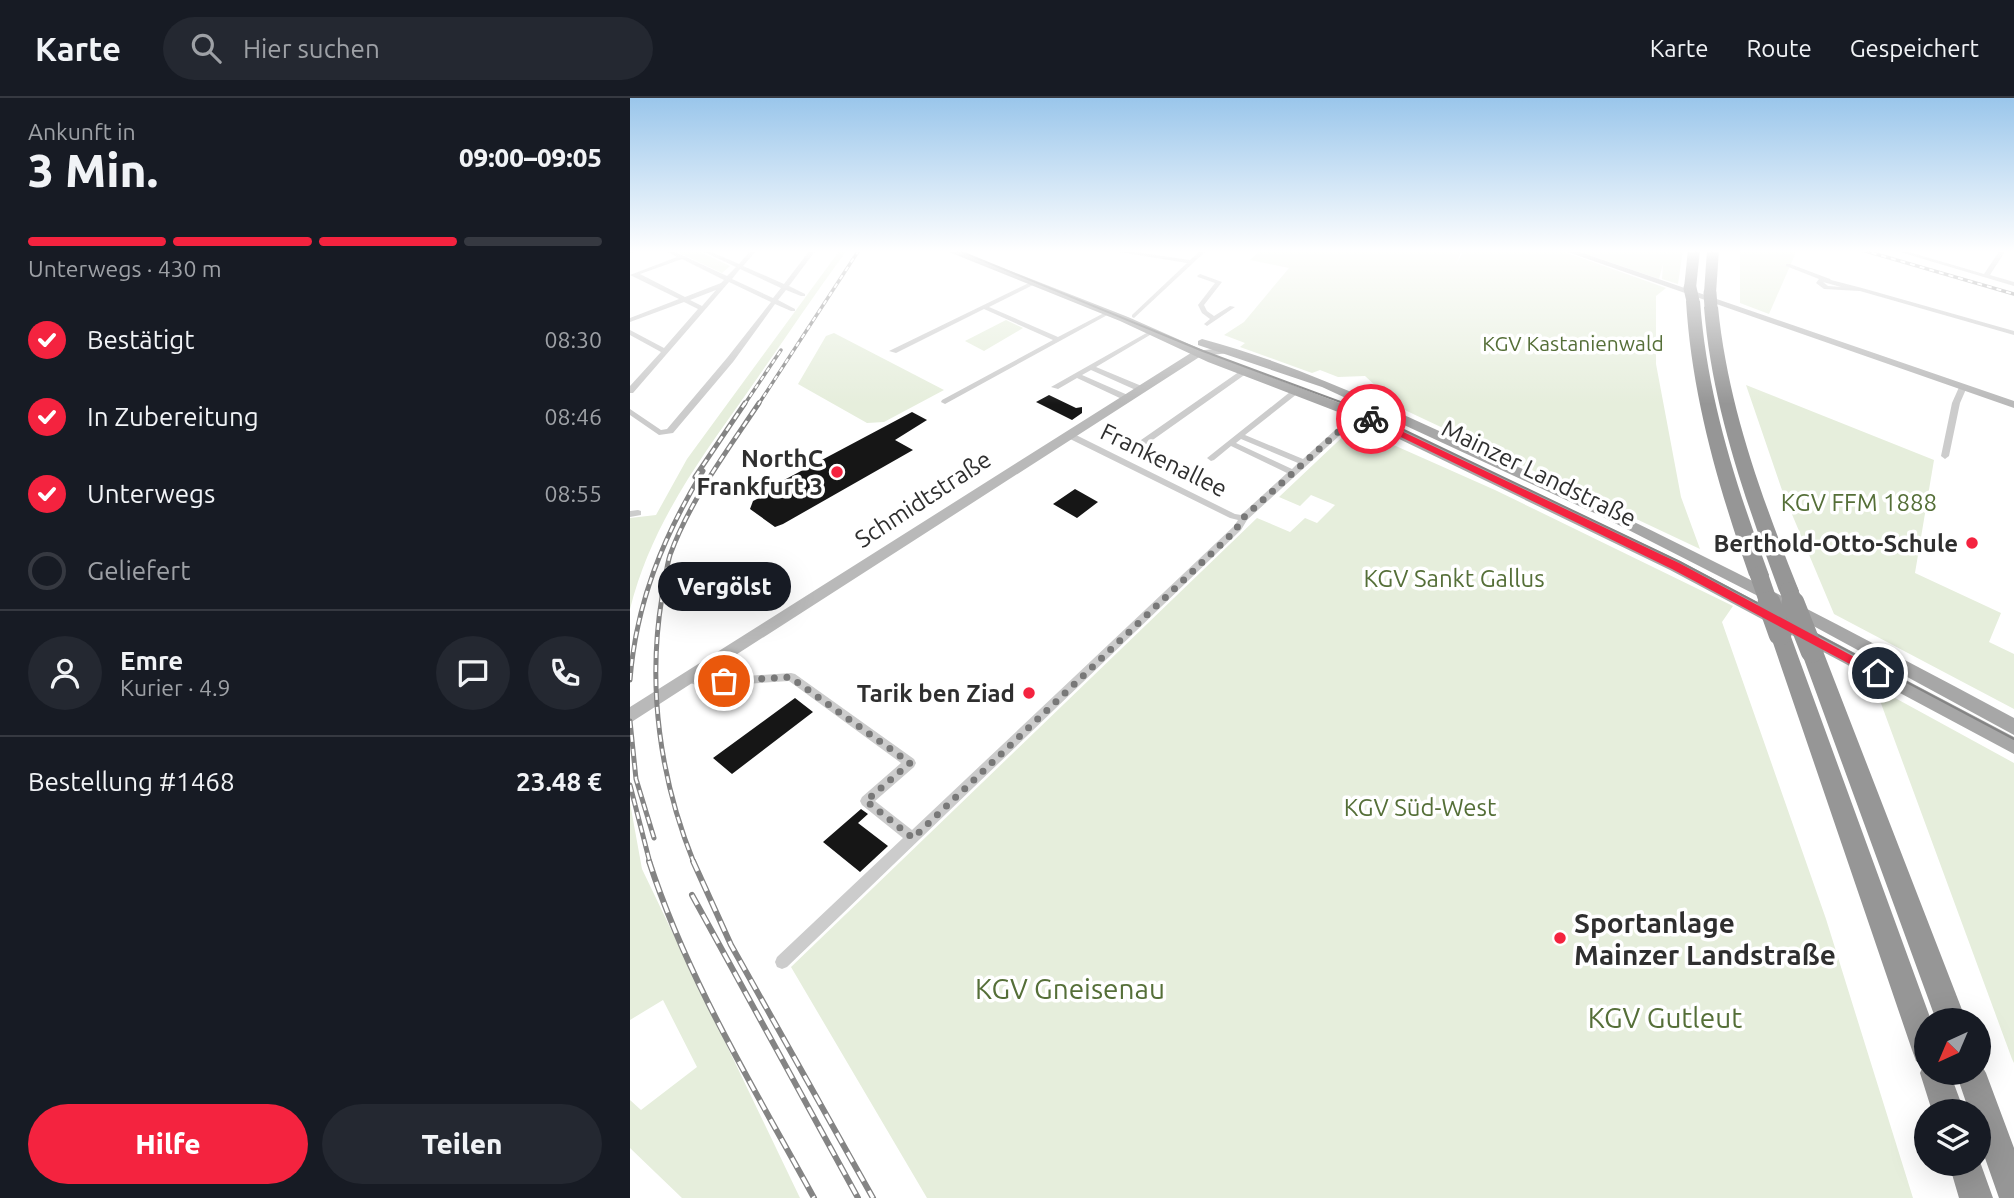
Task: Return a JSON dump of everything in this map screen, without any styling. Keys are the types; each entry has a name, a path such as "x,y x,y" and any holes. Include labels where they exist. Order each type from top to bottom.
{"highway":[{"path":"1688,301 1711,427 1733,504 1914,1013"},
{"path":"1710,301 1718,380 1729,422 1789,592 1946,1008"},
{"path":"1975,1085 2014,1194"},
{"path":"1969,1176 1976,1198"}],"main road":[{"name":"Mainzer Landstraße","path":"1080,301 1198,353 1298,390 1347,416 1369,419 1688,572 2014,746"},
{"name":"Mainzer Landstraße","path":"1097,301 1192,339 1326,384 1630,525 1766,593 2014,727"},
{"path":"1714,301 2014,405"},
{"path":"1192,339 1199,345 1198,353"},
{"path":"1178,344 1185,351 1184,361"},
{"name":"Schmidtstraße","path":"630,716 1184,361 1198,353 1226,351"}],"street":[{"path":"630,320 679,301"},
{"path":"689,301 703,309"},
{"path":"630,391 710,301"},
{"path":"632,415 659,433 670,431 730,360 772,301"},
{"path":"776,301 793,310"},
{"path":"893,351 995,301"},
{"path":"1134,316 1149,301"},
{"path":"1205,301 1202,305 1210,321 1232,307"},
{"path":"1903,301 2014,333"},
{"path":"984,307 1059,340"},
{"path":"945,402 1108,313"},
{"path":"630,332 666,352"},
{"path":"1055,387 1152,332"},
{"path":"1091,366 1141,389"},
{"path":"1144,442 1246,371"},
{"path":"1077,375 1127,398"},
{"path":"1945,456 1956,403 1963,387"},
{"path":"1212,458 1298,390"},
{"path":"782,962 1235,531 1243,518 1305,463 1347,416"},
{"name":"Frankenallee","path":"1069,435 1233,516 1243,518"},
{"path":"1241,436 1305,463"},
{"path":"1230,443 1294,473"},
{"path":"688,678 702,683 790,677 801,684 910,763 866,801 913,838"}],"green space":[{"path":"802,301 811,301 712,442 679,494 651,548 630,609 630,518 656,515 687,459"},
{"name":"KGV Kastanienwald","path":"1261,301 1656,301 1656,364 1681,497 1700,549 1377,397 1379,389 1365,376 1338,377 1320,370 1312,373 1240,347 1245,343 1224,335 1244,322"},
{"path":"1740,301 1775,301 1769,314"},
{"path":"1006,320 1023,328 984,351 965,341"},
{"path":"834,333 944,390 884,422 867,423 798,384 826,336"},
{"name":"KGV FFM 1888","path":"1746,385 1934,460 1915,573 2001,613 1989,642 2014,654 2014,709 1834,614 1783,493"},
{"path":"1353,427 1495,490 1733,606 1722,622 1826,919 1913,1198 927,1198 791,967 1257,518 1290,532 1305,518 1317,523 1335,505 1311,495 1300,506 1279,497"},
{"path":"1875,687 2014,763 2014,1063 2012,1059"},
{"path":"630,803 642,869 800,1198 682,1198 630,1148 630,1100 641,1110 697,1067 663,1000 630,1020"}],"building":[{"path":"1049,395 1076,408 1082,407 1082,413 1072,420 1036,402"},
{"name":"NorthC Frankfurt 3","path":"912,412 927,420 895,440 913,450 775,527 750,509 753,501 761,497 758,494"},
{"path":"1075,489 1098,502 1077,518 1053,504"},
{"path":"795,698 813,712 732,774 713,758"},
{"path":"861,809 868,814 858,823 888,846 860,872 823,842"}],"tram line":[{"path":"1082,301 1203,351 1362,410 1678,561 2014,739"}],"railway":[{"path":"758,405 826,301"},
{"path":"744,405 781,350"},
{"path":"695,477 745,403"},
{"path":"694,863 673,799 660,732 656,665 662,597 667,565 678,535 710,476 759,403"},
{"path":"630,680 638,624 654,571 676,521 703,471"},
{"path":"630,721 636,779 654,838"},
{"path":"630,785 650,863"},
{"path":"649,861 683,949 703,991 814,1198"},
{"path":"693,861 731,945 873,1198"},
{"path":"692,895 858,1198"}],"way so far":[{"path":"724,681 790,677 910,763 866,801 913,838 1235,531 1243,518 1347,424 1371,419"}],"place":[{"name":"NorthC Frankfurt 3","path":"837,472"},
{"name":"Berthold-Otto-Schule","path":"1972,543"},
{"name":"Vergölst","path":"724,681"},
{"name":"Tarik ben Ziad","path":"1029,693"},
{"name":"Sportanlage Mainzer Landstraße","path":"1560,938"}],"route":[{"path":"1371,419 1676,566 1878,673"}],"park label":[{"name":"KGV Sankt Gallus","path":"1454,578"},
{"name":"KGV Süd-West","path":"1420,807"},
{"name":"KGV Gneisenau","path":"1070,988"},
{"name":"KGV Gutleut","path":"1665,1017"}]}
